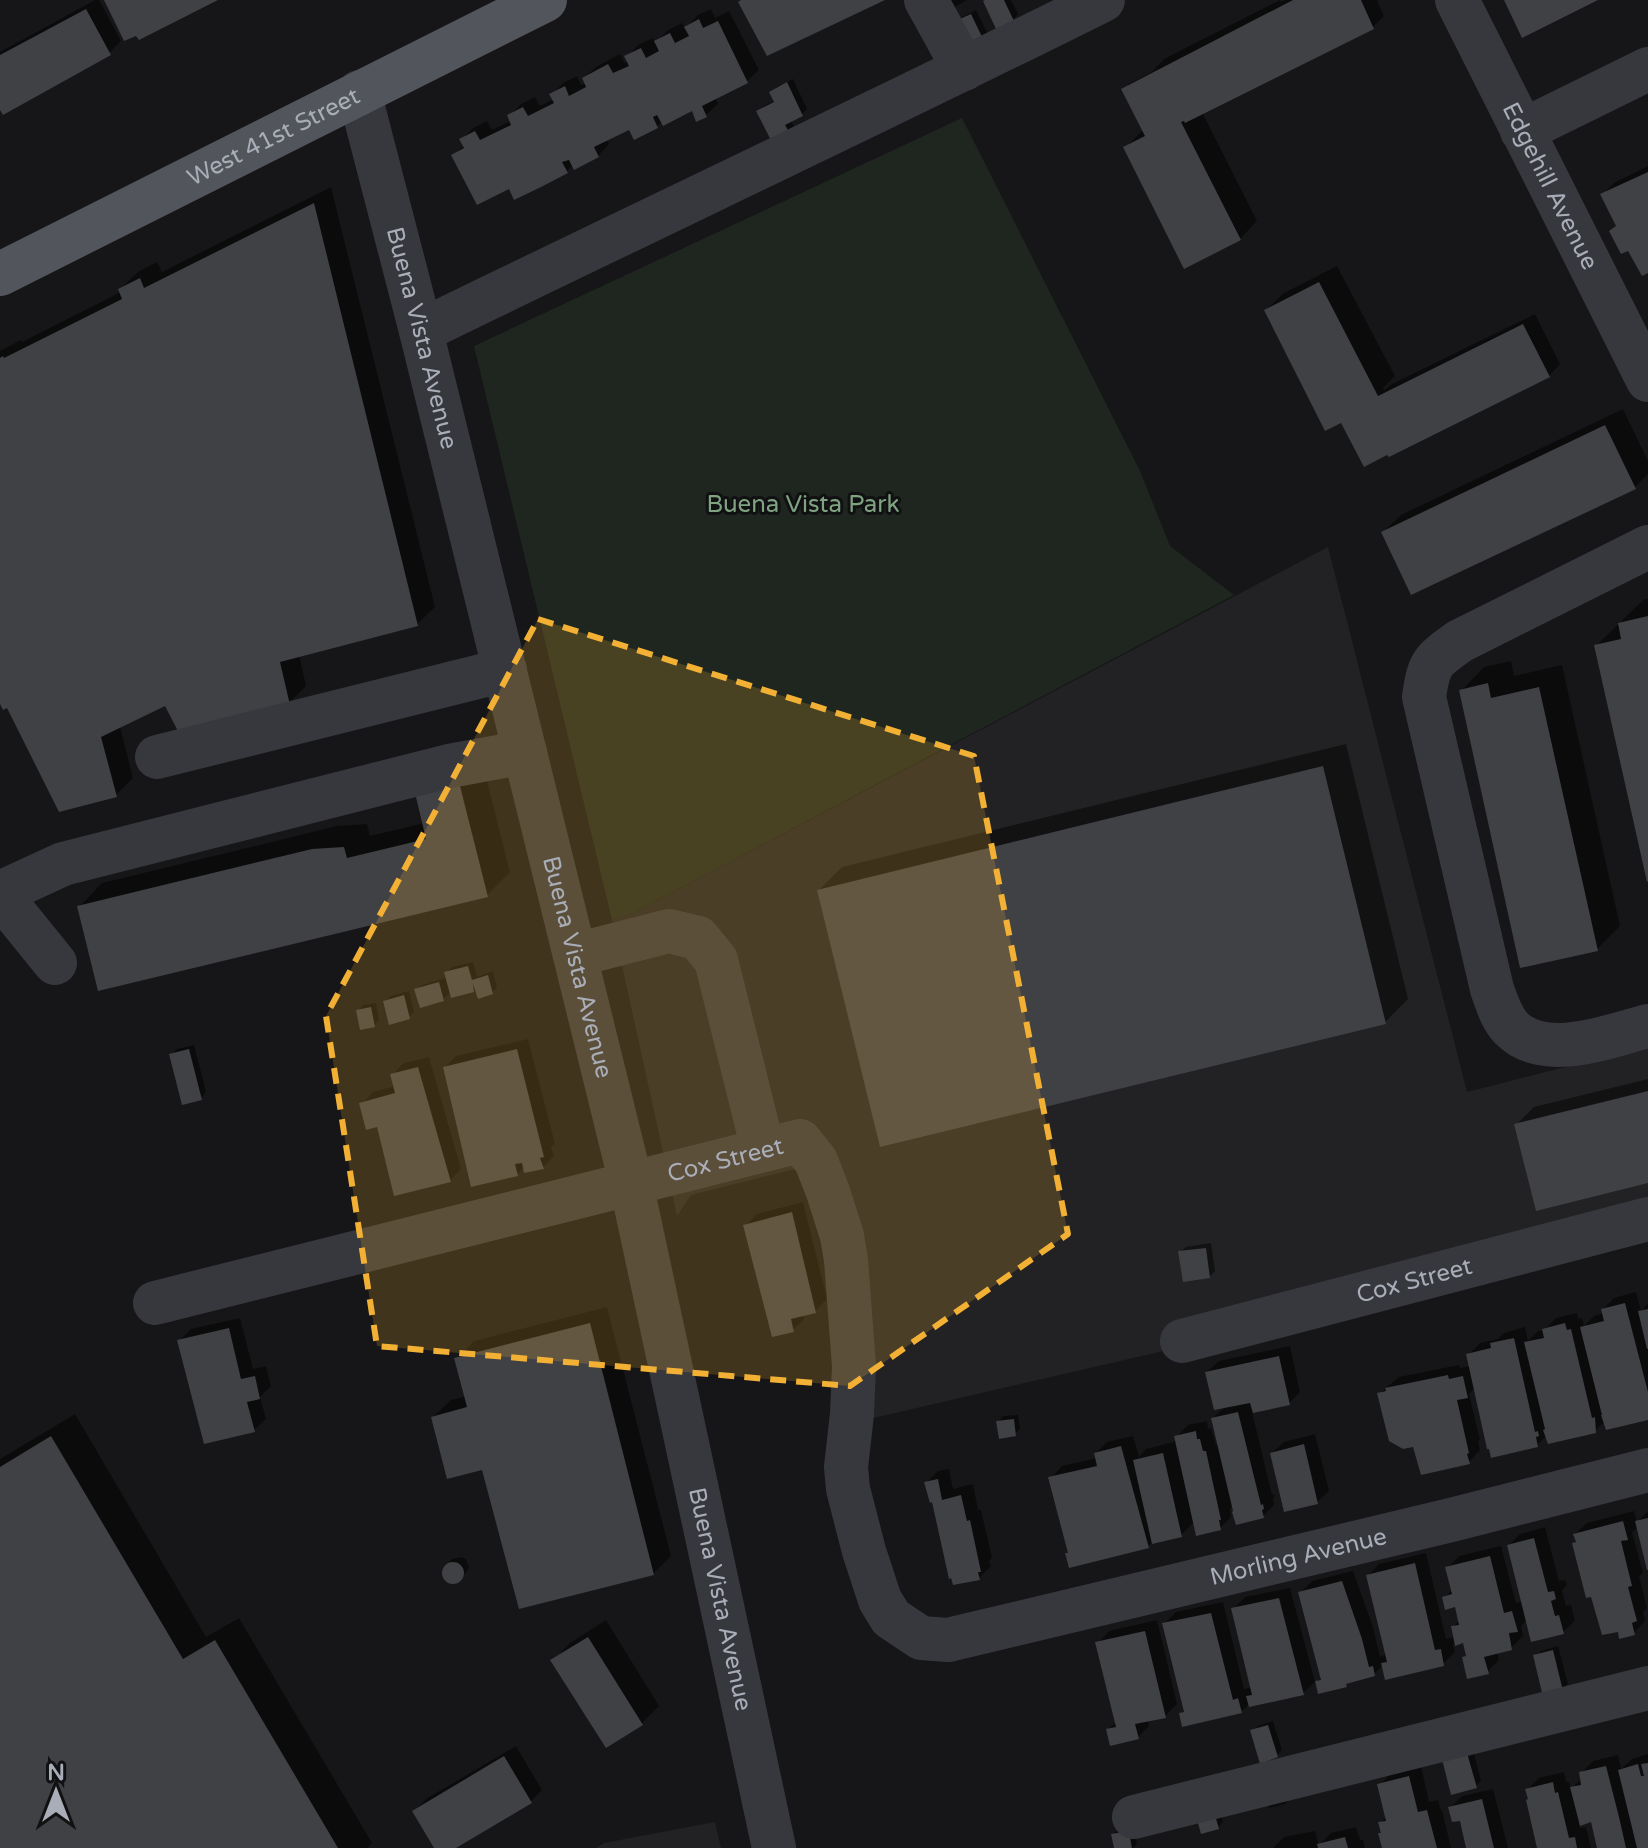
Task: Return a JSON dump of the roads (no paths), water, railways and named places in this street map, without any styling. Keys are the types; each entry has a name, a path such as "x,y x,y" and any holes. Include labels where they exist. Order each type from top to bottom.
{"main road":[{"name":"West 41st Street","path":"0,274 545,0"}],"street":[{"path":"926,0 964,69"},
{"path":"421,331 1103,0"},
{"name":"Edgehill Avenue","path":"1457,0 1647,374"},
{"path":"1522,131 1648,69"},
{"name":"Buena Vista Avenue","path":"359,92 631,1183 774,1848"},
{"path":"1648,547 1460,641 1436,658 1427,675 1424,697 1492,989 1500,1011 1512,1030 1534,1043 1556,1045 1583,1043 1648,1026"},
{"path":"157,757 505,670"},
{"path":"55,963 0,894 63,864 449,766 525,752"},
{"path":"575,955 669,931 698,938 716,960 763,1149"},
{"name":"Cox Street","path":"155,1303 800,1141 816,1161 828,1192 846,1260 854,1366 846,1467 848,1489 864,1551 880,1600 891,1618 921,1638 948,1640"},
{"name":"Cox Street","path":"1182,1341 1648,1219"},
{"name":"Morling Avenue","path":"948,1640 1648,1470"},
{"path":"1134,1817 1648,1688"}],"park label":[{"name":"Buena Vista Park","path":"803,504"}]}
